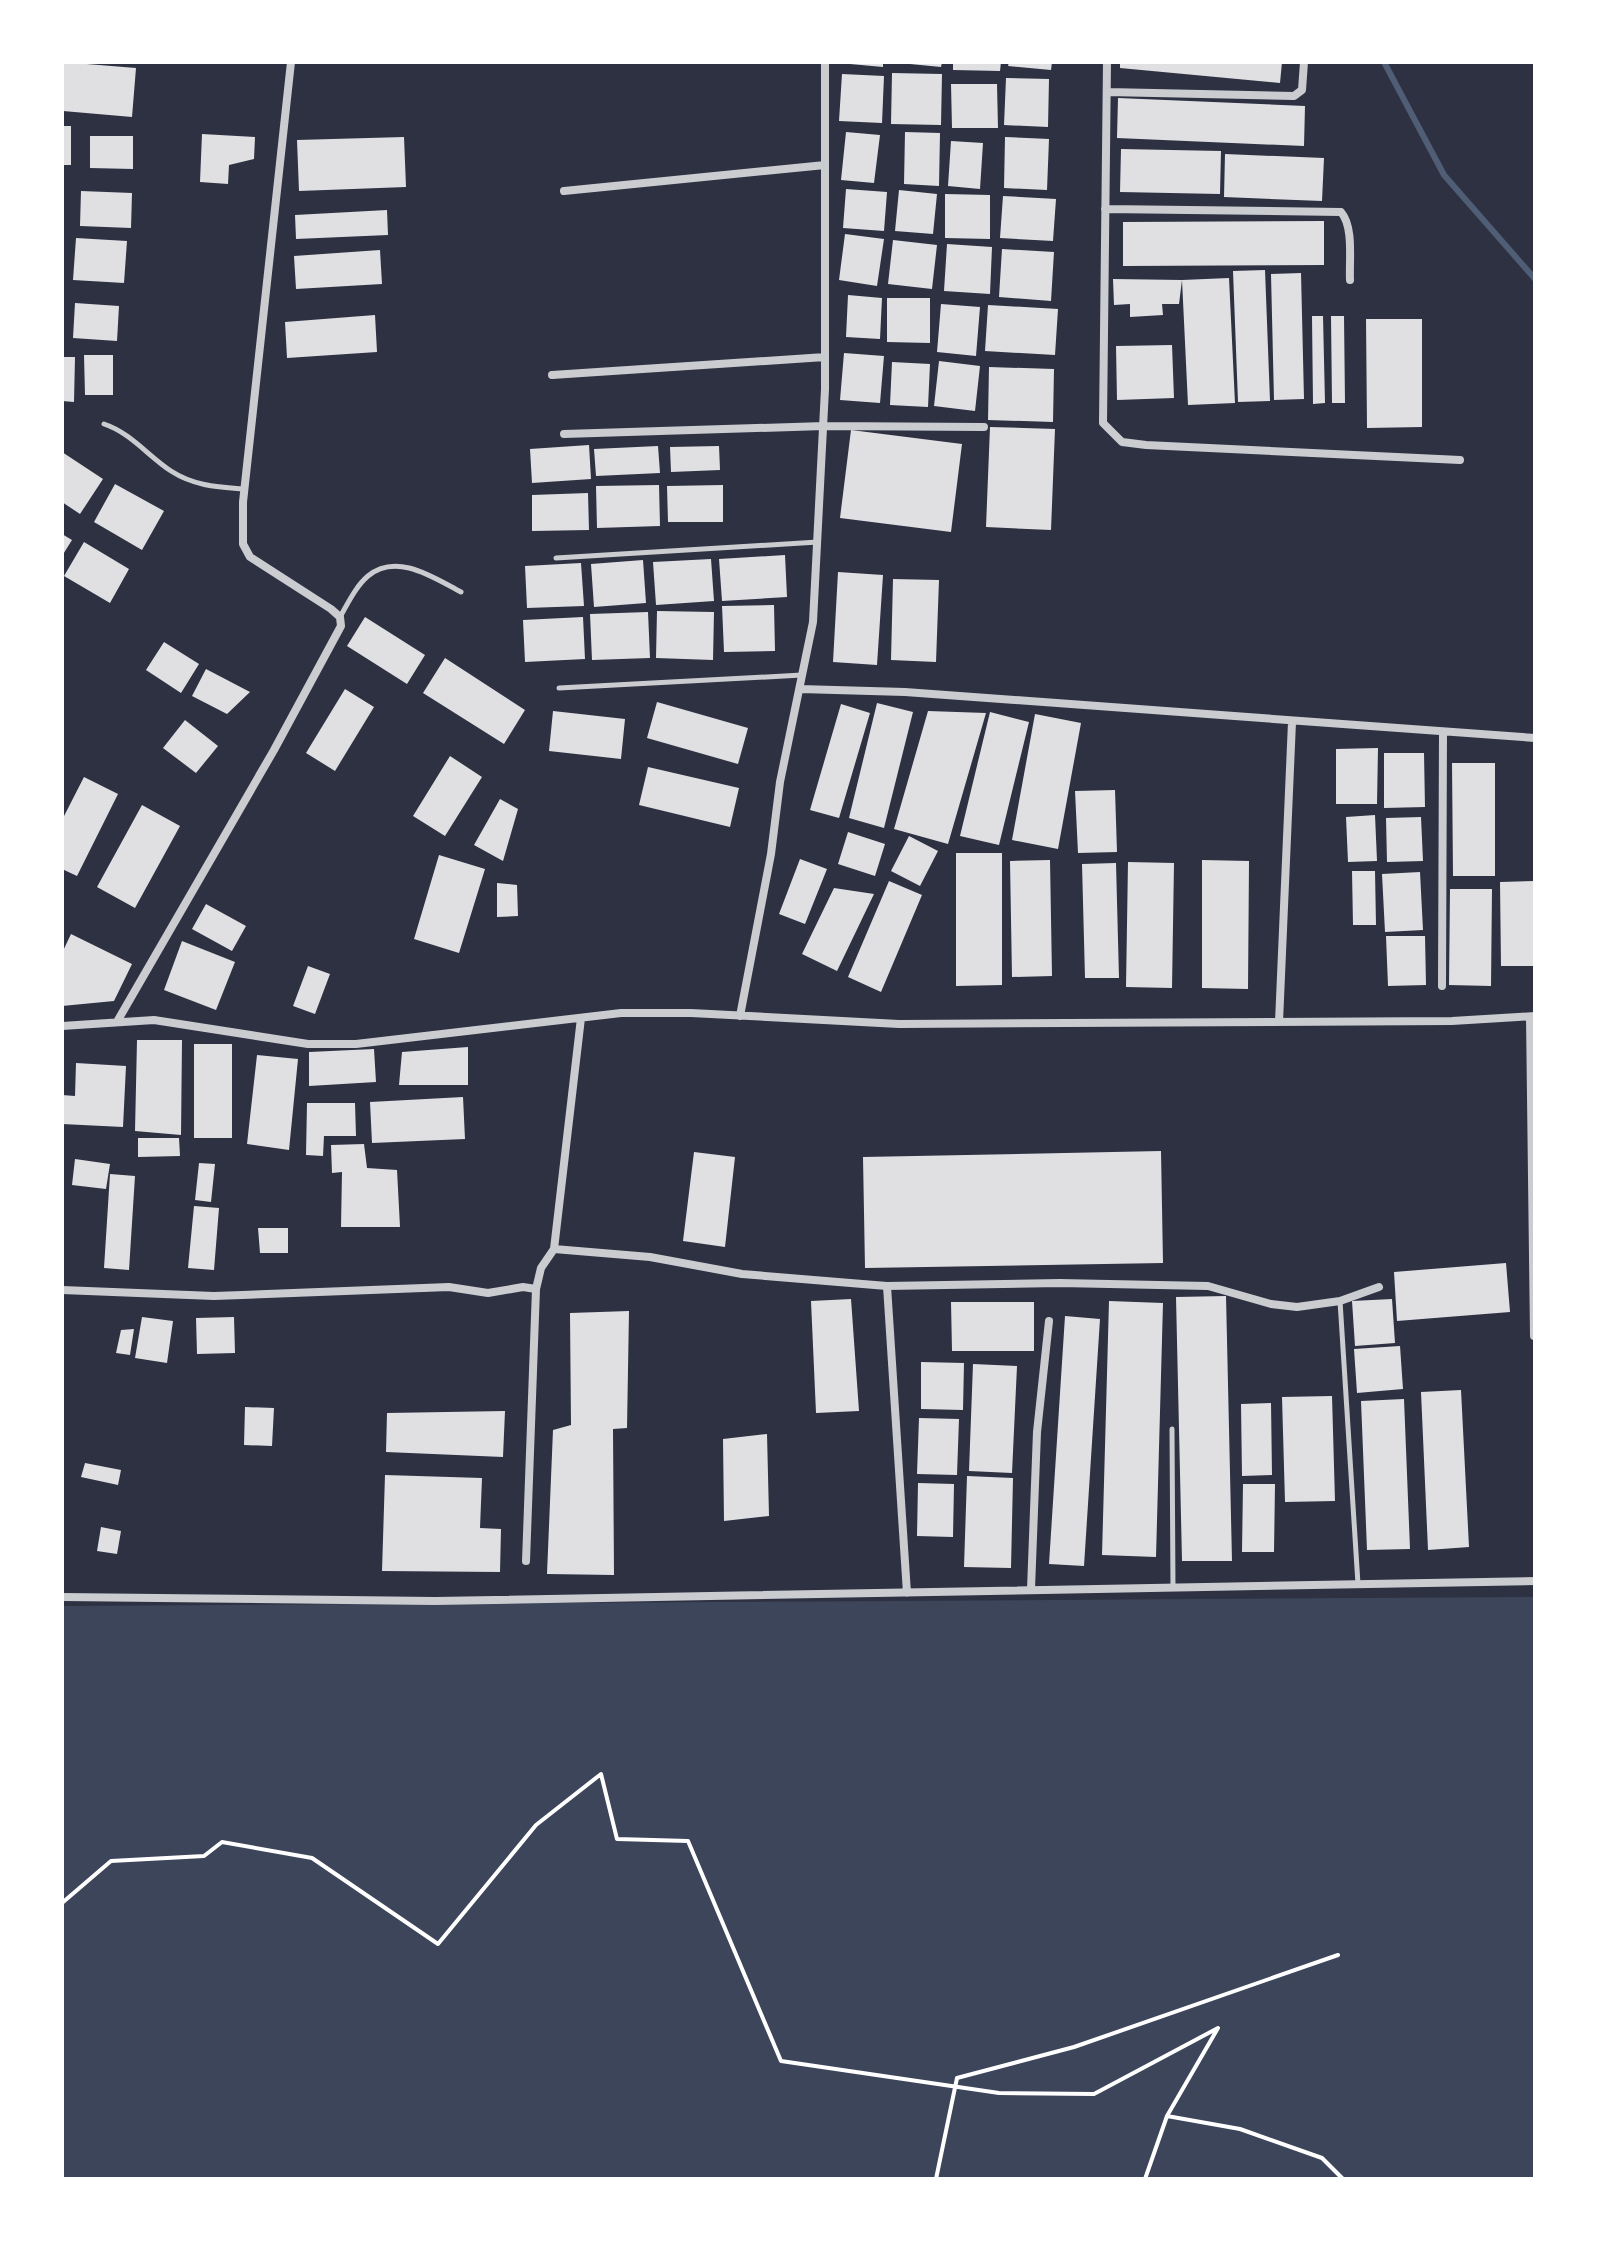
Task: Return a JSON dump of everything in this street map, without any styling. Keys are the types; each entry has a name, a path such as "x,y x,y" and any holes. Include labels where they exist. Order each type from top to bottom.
{"street":[{"path":"118,1020 341,626 340,617 250,557 243,544 241,524 291,62"},
{"path":"740,1016 771,854 780,782 813,622 824,426 825,62"},
{"path":"1107,62 1103,423 1122,442 1460,460"},
{"path":"1107,92 1294,96 1302,90 1304,62"},
{"path":"564,191 825,165"},
{"path":"1105,209 1341,212 1346,216 1348,225 1350,280"},
{"path":"552,375 825,357"},
{"path":"564,434 824,426 984,427"},
{"path":"800,689 905,692 1535,738"},
{"path":"1279,1022 1292,722"},
{"path":"1442,986 1443,732"},
{"path":"62,1026 154,1020 308,1044 356,1044 621,1013 899,1024 1452,1021 1533,1016 1534,1336"},
{"path":"526,1561 536,1289 541,1268 554,1249 581,1018"},
{"path":"554,1249 650,1257 742,1274 887,1286 1060,1283 1208,1286 1271,1304 1297,1307 1340,1301 1379,1287"},
{"path":"887,1286 907,1593"},
{"path":"62,1290 214,1296 449,1287 488,1293 523,1287 536,1289"},
{"path":"1031,1589 1037,1432 1049,1321"},
{"path":"62,1597 435,1601 1535,1581"}],"lane":[{"path":"104,424 119,429 170,471 186,479 209,486 244,489"},
{"path":"556,558 819,542"},
{"path":"340,617 357,589 368,576 382,567 400,566 422,572 461,592"},
{"path":"559,688 803,675"},
{"path":"1340,1301 1358,1584"},
{"path":"1172,1429 1173,1587"}],"path":[{"path":"62,1903 111,1861 204,1856 222,1842 312,1858 438,1944 536,1825 601,1774 617,1839 688,1841 781,2061 999,2093 1094,2094 1218,2028 1167,2116 1145,2179"},
{"path":"936,2179 957,2078 1074,2047 1338,1955"},
{"path":"1167,2116 1240,2129 1322,2158 1343,2179"}],"shaded area":[{"path":"1535,1597 1535,2179 62,2179 62,1606"}],"building":[{"path":"62,62 136,68 132,117 63,111"},
{"path":"883,62 883,67 850,64"},
{"path":"911,62 942,62 941,67"},
{"path":"953,62 1001,62 1000,71 953,70"},
{"path":"1009,62 1052,62 1051,70 1008,66"},
{"path":"1120,62 1282,62 1280,83 1120,68"},
{"path":"892,73 942,74 941,125 891,124"},
{"path":"842,74 884,76 882,123 839,121"},
{"path":"1006,78 1049,79 1048,127 1004,125"},
{"path":"951,84 997,84 998,128 952,128"},
{"path":"1118,98 1305,106 1304,146 1117,138"},
{"path":"62,126 71,126 71,165 62,165"},
{"path":"846,132 880,135 874,183 841,180"},
{"path":"905,132 940,133 939,186 904,184"},
{"path":"202,134 255,137 254,159 229,165 228,184 200,182"},
{"path":"90,136 133,136 133,169 90,168"},
{"path":"404,137 406,187 299,191 297,140"},
{"path":"1005,137 1049,139 1047,190 1004,188"},
{"path":"951,141 983,143 980,189 948,186"},
{"path":"1121,149 1221,151 1220,194 1120,192"},
{"path":"1225,154 1324,158 1322,201 1224,197"},
{"path":"846,189 887,192 884,231 843,228"},
{"path":"899,190 937,194 933,234 895,231"},
{"path":"81,191 132,193 131,228 80,226"},
{"path":"945,194 990,195 990,239 945,238"},
{"path":"1003,196 1056,199 1053,241 1000,238"},
{"path":"387,210 388,235 296,239 295,215"},
{"path":"1324,221 1324,265 1123,266 1123,222"},
{"path":"845,234 884,239 877,286 839,280"},
{"path":"76,238 127,241 124,283 73,280"},
{"path":"893,240 937,245 932,289 888,284"},
{"path":"947,244 992,247 990,294 944,291"},
{"path":"1002,249 1054,252 1051,301 999,297"},
{"path":"380,250 382,284 296,289 294,256"},
{"path":"1265,270 1270,401 1238,402 1233,271"},
{"path":"1301,273 1304,399 1274,400 1271,274"},
{"path":"1229,278 1235,403 1188,405 1182,280"},
{"path":"1113,279 1182,280 1179,304 1162,304 1163,315 1130,317 1130,304 1114,305"},
{"path":"848,295 882,298 880,339 846,337"},
{"path":"887,298 930,298 930,343 887,342"},
{"path":"75,303 119,306 117,341 73,338"},
{"path":"941,304 980,307 976,356 937,352"},
{"path":"988,305 1058,309 1055,355 985,351"},
{"path":"375,315 377,352 287,358 285,322"},
{"path":"1312,316 1323,316 1325,403 1313,404"},
{"path":"1331,316 1344,316 1345,403 1332,403"},
{"path":"1366,319 1422,319 1422,427 1367,428"},
{"path":"1172,345 1174,398 1117,400 1116,346"},
{"path":"844,353 884,356 880,403 840,400"},
{"path":"84,355 113,355 113,395 85,395"},
{"path":"62,357 75,357 74,402 62,401"},
{"path":"939,361 980,366 975,411 934,406"},
{"path":"892,362 930,364 928,407 890,405"},
{"path":"989,367 1054,369 1053,422 988,420"},
{"path":"990,427 1055,429 1051,530 986,527"},
{"path":"851,430 962,444 951,532 840,518"},
{"path":"589,445 591,479 532,483 530,449"},
{"path":"658,446 660,473 596,476 594,449"},
{"path":"719,446 720,470 671,472 670,447"},
{"path":"62,452 103,479 80,514 62,502"},
{"path":"115,484 164,511 142,550 94,522"},
{"path":"659,485 660,526 597,528 596,486"},
{"path":"723,485 723,522 668,522 667,486"},
{"path":"588,493 589,530 532,531 532,495"},
{"path":"62,534 72,540 62,556"},
{"path":"84,542 129,569 110,603 64,576"},
{"path":"785,555 787,597 722,601 719,559"},
{"path":"711,559 714,601 656,605 653,562"},
{"path":"643,560 646,603 594,607 591,564"},
{"path":"581,563 584,606 527,608 525,566"},
{"path":"838,572 883,575 877,665 833,662"},
{"path":"893,579 939,580 936,662 891,660"},
{"path":"774,605 775,651 724,652 722,606"},
{"path":"657,611 714,612 713,660 656,658"},
{"path":"648,612 650,658 592,660 590,614"},
{"path":"365,617 425,655 407,684 347,646"},
{"path":"583,617 585,659 525,662 523,620"},
{"path":"164,642 199,664 181,693 146,670"},
{"path":"445,658 525,710 504,744 423,693"},
{"path":"206,669 250,692 227,714 192,696"},
{"path":"345,689 374,707 335,771 306,753"},
{"path":"657,702 748,728 738,764 647,738"},
{"path":"877,703 913,712 884,828 849,818"},
{"path":"841,704 870,713 839,818 810,810"},
{"path":"553,711 625,719 621,759 549,751"},
{"path":"928,711 986,713 948,844 894,829"},
{"path":"990,712 1029,722 999,845 960,836"},
{"path":"1035,714 1081,723 1058,849 1012,840"},
{"path":"185,720 218,746 196,773 163,748"},
{"path":"1378,748 1377,804 1336,804 1336,749"},
{"path":"1384,753 1424,753 1425,807 1384,808"},
{"path":"450,756 482,777 445,836 413,816"},
{"path":"1452,763 1495,763 1495,876 1453,876"},
{"path":"648,767 739,788 730,827 639,805"},
{"path":"84,777 118,794 77,876 62,869 62,820"},
{"path":"1115,790 1117,852 1078,853 1075,791"},
{"path":"500,799 518,809 503,861 474,845"},
{"path":"142,805 180,826 135,908 97,887"},
{"path":"1375,815 1377,861 1348,862 1346,817"},
{"path":"1421,817 1423,861 1387,862 1386,818"},
{"path":"848,832 885,844 875,876 838,864"},
{"path":"909,836 938,851 920,886 891,871"},
{"path":"956,853 1002,853 1002,985 956,986"},
{"path":"439,855 485,869 459,953 414,939"},
{"path":"800,859 827,869 805,924 779,914"},
{"path":"1050,860 1052,976 1012,977 1010,861"},
{"path":"1202,860 1249,861 1248,989 1202,988"},
{"path":"1128,862 1174,863 1172,988 1126,987"},
{"path":"1116,863 1119,978 1085,978 1082,864"},
{"path":"1352,871 1375,871 1376,925 1353,925"},
{"path":"1420,872 1423,930 1385,932 1382,874"},
{"path":"889,881 922,895 881,992 848,977"},
{"path":"1534,881 1535,966 1501,966 1500,882"},
{"path":"497,883 517,885 518,916 497,917"},
{"path":"834,888 874,894 837,971 802,954"},
{"path":"1450,889 1492,889 1491,986 1449,985"},
{"path":"206,904 246,926 232,951 192,929"},
{"path":"71,934 132,964 114,1001 62,1006 62,953"},
{"path":"1386,936 1425,936 1426,985 1388,986"},
{"path":"182,941 235,962 216,1010 164,990"},
{"path":"308,966 330,974 315,1014 293,1006"},
{"path":"137,1040 182,1040 181,1135 135,1131"},
{"path":"194,1044 232,1044 232,1138 194,1138"},
{"path":"468,1047 468,1085 399,1085 402,1052"},
{"path":"374,1049 376,1082 309,1086 309,1052"},
{"path":"257,1055 298,1059 289,1150 247,1144"},
{"path":"76,1063 126,1066 123,1127 62,1124 62,1095 75,1096"},
{"path":"463,1097 465,1139 372,1143 370,1102"},
{"path":"307,1103 355,1103 356,1136 324,1136 323,1156 306,1155"},
{"path":"138,1138 179,1138 180,1156 138,1157"},
{"path":"364,1144 367,1168 397,1170 400,1227 341,1227 342,1172 332,1173 331,1145"},
{"path":"1161,1151 1163,1263 865,1268 863,1157"},
{"path":"694,1152 735,1157 725,1247 683,1241"},
{"path":"75,1159 110,1164 106,1189 72,1185"},
{"path":"199,1163 215,1164 211,1202 195,1200"},
{"path":"110,1174 135,1176 129,1270 104,1268"},
{"path":"194,1206 219,1208 214,1270 188,1268"},
{"path":"258,1228 288,1228 288,1253 260,1253"},
{"path":"1506,1263 1510,1312 1397,1321 1394,1272"},
{"path":"1226,1296 1232,1561 1182,1561 1176,1297"},
{"path":"851,1299 859,1411 816,1413 811,1301"},
{"path":"1392,1299 1395,1343 1355,1346 1352,1301"},
{"path":"1109,1301 1163,1303 1156,1557 1102,1555"},
{"path":"951,1302 1034,1302 1034,1351 952,1351"},
{"path":"629,1311 627,1428 613,1429 614,1575 547,1574 553,1430 571,1425 570,1313"},
{"path":"1065,1316 1100,1319 1084,1566 1049,1564"},
{"path":"142,1317 173,1321 167,1363 135,1358"},
{"path":"234,1317 235,1353 197,1354 196,1318"},
{"path":"134,1329 130,1355 116,1353 121,1330"},
{"path":"1400,1346 1403,1389 1357,1393 1354,1349"},
{"path":"921,1362 964,1363 963,1410 921,1409"},
{"path":"973,1364 1017,1366 1012,1473 969,1471"},
{"path":"1461,1390 1469,1547 1428,1550 1421,1392"},
{"path":"1332,1396 1335,1501 1285,1502 1282,1397"},
{"path":"1404,1399 1410,1549 1367,1550 1361,1401"},
{"path":"1271,1403 1272,1475 1242,1476 1241,1404"},
{"path":"245,1407 274,1408 272,1446 244,1445"},
{"path":"505,1411 503,1457 386,1452 387,1413"},
{"path":"919,1418 959,1419 957,1475 917,1474"},
{"path":"767,1434 769,1516 724,1521 723,1439"},
{"path":"85,1463 121,1470 118,1485 81,1477"},
{"path":"385,1475 482,1478 480,1528 501,1529 500,1572 382,1571"},
{"path":"967,1476 1013,1478 1011,1568 964,1567"},
{"path":"918,1483 954,1484 953,1537 917,1536"},
{"path":"1243,1484 1275,1484 1274,1552 1242,1552"},
{"path":"101,1527 121,1531 117,1554 97,1551"}],"waterway":[{"path":"1384,62 1444,175 1535,279"}]}
